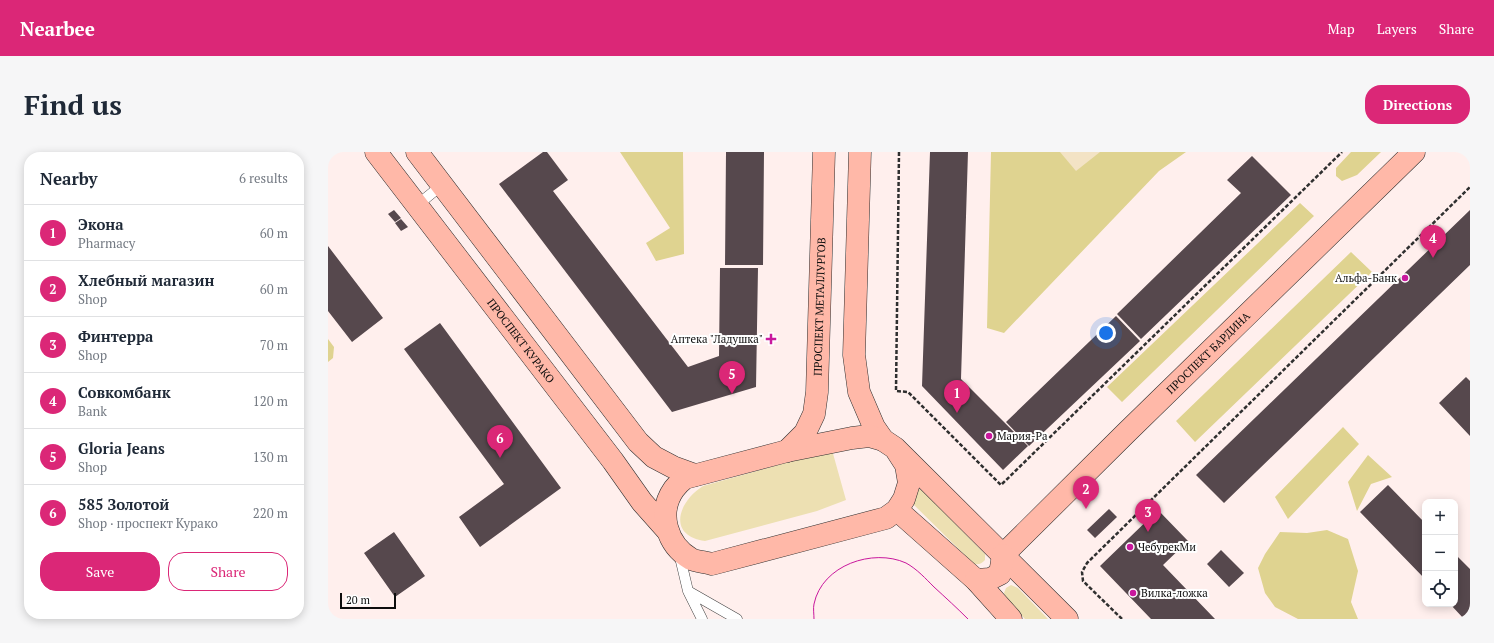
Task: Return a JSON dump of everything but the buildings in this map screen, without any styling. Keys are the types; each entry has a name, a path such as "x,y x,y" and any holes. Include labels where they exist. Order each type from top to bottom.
{"main road":[{"name":"ПРОСПЕКТ КУРАКО","path":"376,152 608,454 642,502 666,529 671,540 678,549"},
{"path":"417,152 638,442 654,457 673,467 695,475"},
{"name":"ПРОСПЕКТ МЕТАЛЛУРГОВ","path":"787,452 805,433 814,414 817,392 824,152"},
{"path":"678,549 692,560 712,564 886,518 897,510 904,499 909,483 906,465 874,427 859,392 854,355 860,152"},
{"name":"ПРОСПЕКТ БАРДИНА","path":"1003,555 1414,152"},
{"path":"666,529 666,507 674,489 685,478 787,452 869,436 889,444 1067,619"},
{"path":"897,510 976,580 1011,619"},
{"path":"976,580 990,579 1000,574 1003,555"}],"lane":[{"path":"416,206 442,185"},
{"path":"678,549 688,591 702,619"},
{"path":"688,591 737,619"}],"path":[{"path":"899,152 896,391 908,392 1001,485 1342,152"},
{"path":"1122,619 1083,581 1082,572 1087,563 1470,187"}],"shaded area":[{"path":"620,152 683,152 684,254 656,261 646,243 670,228"},
{"path":"991,152 1186,152 1159,171 1004,333 987,328"},
{"path":"1060,152 1100,152 1076,171"},
{"path":"1351,152 1381,152 1357,175 1342,181 1336,176 1336,168"},
{"path":"1300,203 1314,216 1122,402 1107,387"},
{"path":"1351,252 1372,272 1195,442 1176,421"},
{"path":"328,339 334,347 333,358 328,362"},
{"path":"1343,427 1359,444 1288,519 1275,497"},
{"path":"832,450 846,500 817,511 705,541 693,538 685,532 681,525 680,517 683,508 695,492 703,486"},
{"path":"1368,455 1392,477 1371,484 1357,511 1348,482"},
{"path":"920,489 985,554 984,561 979,564 974,564 913,504 914,491"},
{"path":"1327,530 1348,539 1358,571 1351,602 1358,619 1298,619 1275,607 1265,593 1258,568 1265,554 1280,532 1307,533"},
{"path":"1011,585 1018,588 1048,619 1025,619 1006,599 1004,593 1006,588"}],"tram line":[{"path":"814,619 814,604 819,590 827,579 838,570 851,563 864,559 879,558 893,559 910,565 968,619"}],"place":[{"name":"Совкомбанк","path":"1433,258"},
{"name":"Альфа-Банк","path":"1405,278"},
{"name":"Аптека \"Ладушка\"","path":"771,339"},
{"name":"Gloria Jeans","path":"732,394"},
{"name":"Экона","path":"957,413"},
{"name":"Мария-Ра","path":"989,436"},
{"name":"585 Золотой","path":"500,458"},
{"name":"Хлебный магазин","path":"1086,509"},
{"name":"Финтерра","path":"1148,532"},
{"name":"ЧебурекМи","path":"1130,547"},
{"name":"Вилка-ложка","path":"1133,593"}]}
